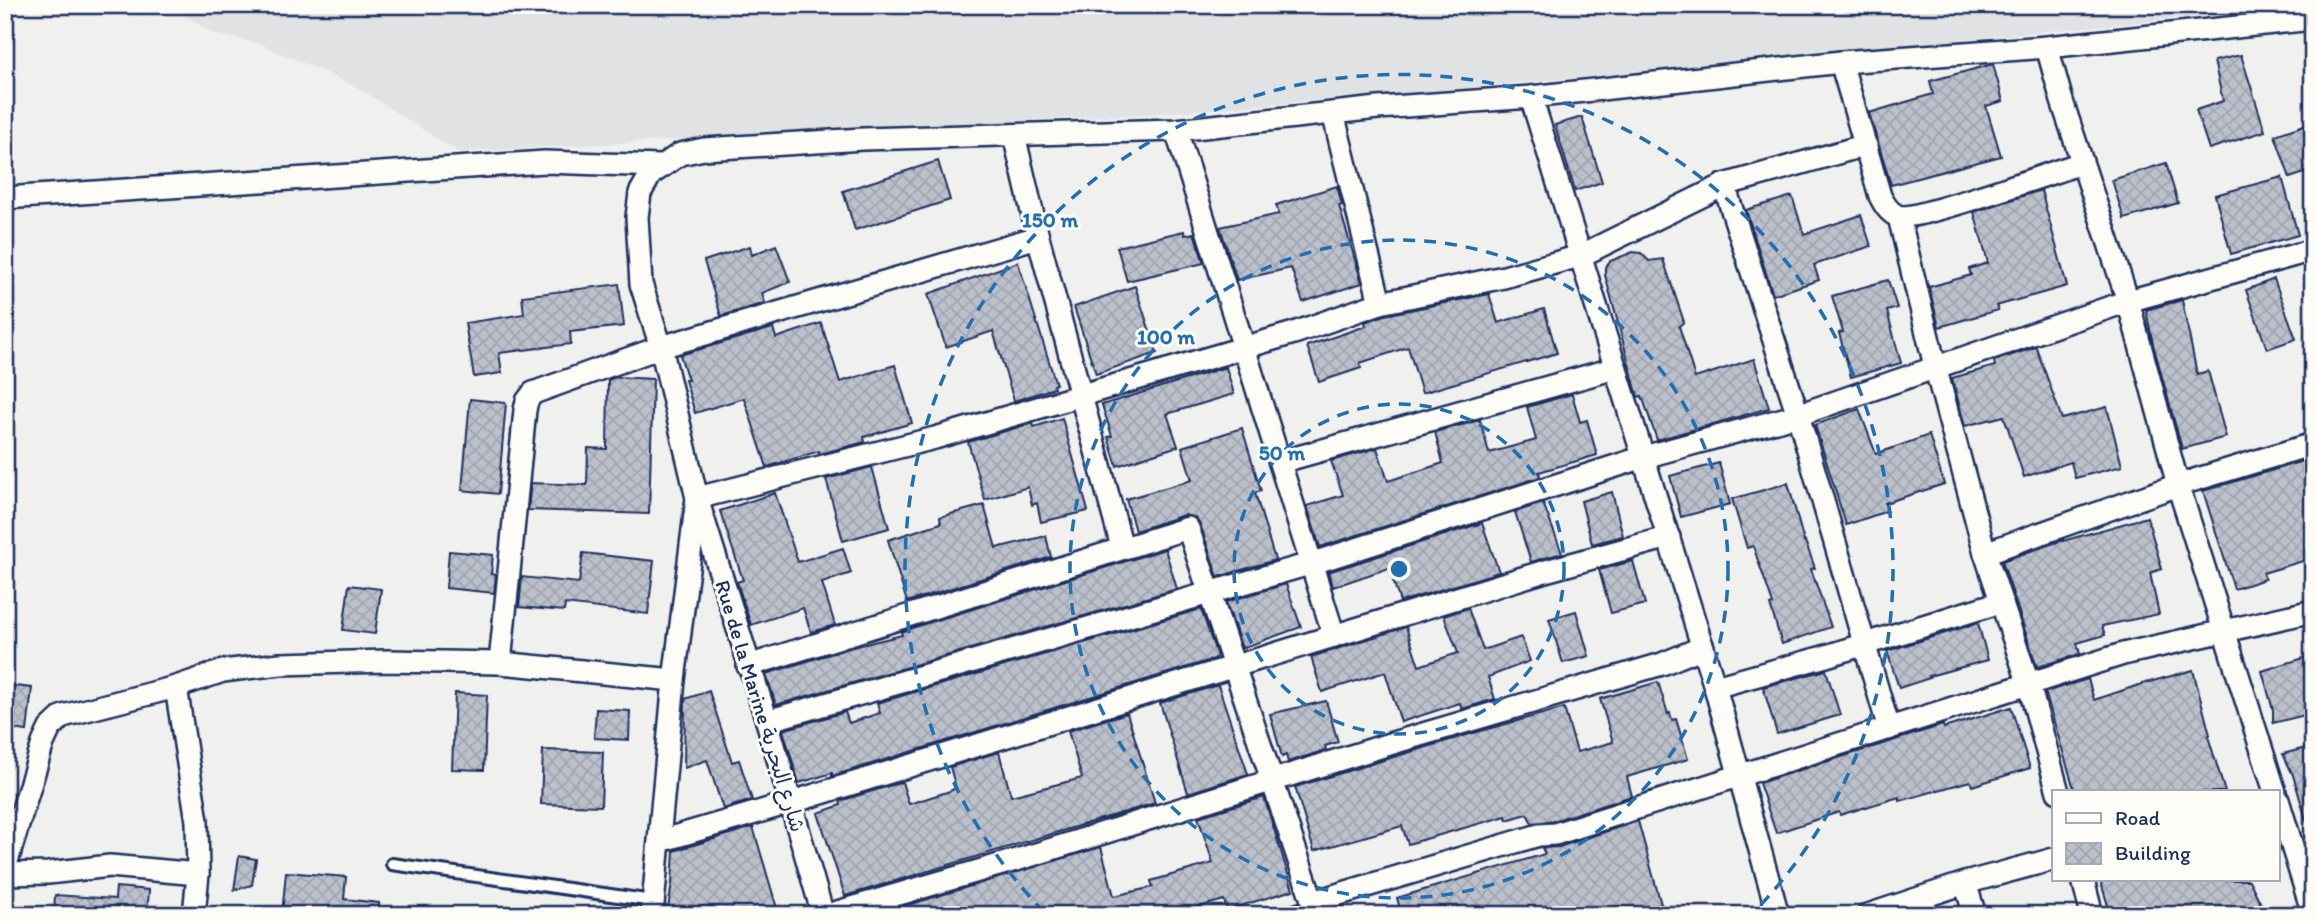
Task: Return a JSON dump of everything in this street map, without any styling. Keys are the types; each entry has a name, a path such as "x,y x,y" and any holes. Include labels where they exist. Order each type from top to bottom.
{"street":[{"path":"5,198 545,162 660,166 680,155 704,149 863,139 1176,130 1333,113 1531,97 1841,62 2047,47 2313,19"},
{"path":"2047,47 2128,301 2178,485 2275,790"},
{"path":"1841,62 1880,197 1886,208 1899,217 1985,553 2029,685 2057,790"},
{"path":"1531,97 1703,647 1778,915"},
{"path":"1333,113 1380,303"},
{"path":"1176,130 1334,636"},
{"path":"1014,135 1038,237 1122,547"},
{"path":"652,908 674,680 697,498 935,438 1294,333 1380,303 1504,277 1580,256 1724,185 1866,145"},
{"path":"1899,217 1948,206 2082,163"},
{"name":"Rue de la Marine شارع البحرية","path":"660,166 651,174 640,193 637,217 641,284 661,347 697,498 825,915"},
{"path":"1724,185 1798,415 1889,729"},
{"path":"500,663 527,401 539,390 661,347 1038,237"},
{"path":"767,721 1313,563 1644,457 1798,415 2128,301 2313,250"},
{"path":"1280,462 1616,368"},
{"path":"1985,553 2178,485 2313,444"},
{"path":"748,666 1188,528 1272,779 1310,913"},
{"path":"660,841 1542,572 1669,537"},
{"path":"1715,687 2001,602"},
{"path":"1310,913 1316,901 1539,835 1555,834 2123,654 2313,611"},
{"path":"825,915 1023,858 1272,779 1662,664 1703,647"},
{"path":"198,874 110,866 48,873 5,871 43,743 50,728 63,716 176,687 223,671 280,664 386,661 500,663 674,680"},
{"path":"176,687 197,821 198,874 194,915"},
{"path":"2280,804 2303,847 2313,914"},
{"path":"1868,915 1965,883 2052,860"},
{"path":"2082,881 2092,915"},
{"path":"1965,883 1975,915"}],"lane":[{"path":"392,864 652,908"}],"shaded area":[{"path":"168,5 2313,5 1477,87 1164,113 458,152 357,87 258,43 214,34"}],"building":[{"path":"2241,55 2265,131 2209,149 2196,110 2223,101 2214,61"},
{"path":"1993,64 2003,101 1986,106 2001,156 1891,185 1869,113 1933,94 1930,81"},
{"path":"1582,117 1602,182 1575,191 1555,125"},
{"path":"2313,122 2313,170 2290,178 2275,135"},
{"path":"938,161 950,200 855,230 843,191"},
{"path":"2166,163 2178,203 2124,219 2112,180"},
{"path":"2282,177 2298,235 2231,254 2215,195"},
{"path":"1337,186 1342,205 1339,206 1362,283 1303,302 1291,268 1237,280 1220,227 1279,214 1276,205"},
{"path":"2041,190 2067,286 1996,306 1998,310 1939,327 1929,287 1971,275 1969,269 1988,263 1974,212"},
{"path":"1792,196 1804,234 1861,215 1871,246 1814,265 1819,280 1773,295 1746,210"},
{"path":"1184,231 1185,235 1194,233 1204,263 1127,281 1117,247"},
{"path":"776,245 790,282 762,293 765,303 721,316 704,261 750,246 752,255"},
{"path":"1633,252 1641,253 1649,261 1663,259 1684,322 1679,326 1695,378 1754,359 1769,408 1657,440 1642,396 1638,397 1605,275 1605,267 1610,261"},
{"path":"1018,262 1056,384 1053,385 1054,388 1014,401 993,331 946,347 928,294"},
{"path":"2274,279 2296,339 2267,349 2246,290"},
{"path":"1888,280 1897,308 1887,311 1901,363 1851,377 1839,333 1843,332 1832,296"},
{"path":"619,284 624,326 570,332 571,344 499,353 502,373 474,377 465,323 524,314 522,296"},
{"path":"1135,286 1157,353 1096,374 1074,307"},
{"path":"1489,294 1498,323 1544,309 1557,353 1422,393 1408,347 1360,363 1361,368 1319,382 1307,346 1366,326 1365,322 1385,315"},
{"path":"2182,300 2197,374 2208,371 2226,437 2182,449 2146,310"},
{"path":"821,323 840,382 895,365 912,423 864,437 865,442 819,454 819,451 767,467 744,398 695,413 680,355 773,328 776,338"},
{"path":"2036,347 2062,419 2107,407 2122,466 2075,478 2071,462 2024,477 2004,416 1965,426 1952,378 1995,366 1994,361"},
{"path":"1226,367 1234,394 1167,414 1178,446 1117,466 1108,437 1112,436 1102,405"},
{"path":"616,377 653,379 649,514 528,510 531,483 587,485 588,448 607,449 608,380"},
{"path":"1572,394 1580,422 1587,420 1597,455 1539,472 1540,476 1537,478 1320,547 1307,506 1343,495 1331,461 1377,448 1388,481 1443,463 1435,432 1480,420 1489,453 1536,440 1527,407"},
{"path":"470,399 506,403 498,494 462,490"},
{"path":"1859,409 1876,454 1929,435 1944,484 1885,503 1887,511 1846,525 1815,425"},
{"path":"1062,418 1088,511 1041,522 1037,503 1032,505 1028,487 985,500 968,442 1033,423 1034,427"},
{"path":"1242,428 1261,491 1255,493 1275,560 1218,577 1196,518 1184,515 1135,531 1126,499 1192,480 1182,447"},
{"path":"2313,458 2313,558 2263,573 2265,579 2234,589 2203,491"},
{"path":"1719,463 1730,504 1681,517 1670,476"},
{"path":"872,467 889,528 843,541 826,479"},
{"path":"1788,483 1804,542 1815,568 1811,569 1831,627 1782,644 1770,605 1773,604 1753,546 1747,548 1732,499"},
{"path":"1612,492 1623,536 1592,544 1581,501"},
{"path":"775,493 798,562 843,548 851,573 822,583 835,625 811,632 803,608 751,625 737,582 743,580 720,511"},
{"path":"1543,503 1562,553 1531,562 1515,512"},
{"path":"984,505 996,548 1046,536 1051,557 907,602 888,540 941,523 940,517"},
{"path":"2147,517 2162,569 2150,573 2159,614 2102,626 2105,635 2077,643 2080,654 2037,667 2002,561 2063,540"},
{"path":"1482,523 1499,572 1400,602 1389,568 1333,587 1328,572"},
{"path":"1165,549 1177,589 776,705 766,674 849,648 902,635 901,632 915,627"},
{"path":"449,551 493,555 491,574 496,575 494,593 446,588"},
{"path":"583,553 654,561 648,614 565,604 564,611 519,607 522,577 579,583"},
{"path":"1633,561 1645,604 1611,613 1599,570"},
{"path":"1286,584 1301,627 1242,648 1226,602"},
{"path":"349,585 381,589 375,634 343,630"},
{"path":"1468,608 1483,650 1521,637 1530,661 1488,677 1495,699 1462,709 1460,703 1401,722 1385,672 1322,692 1311,657 1406,627 1419,666 1458,653 1444,616"},
{"path":"1201,609 1217,656 1214,659 832,776 832,773 799,783 783,730 845,712 849,723 880,713 877,703"},
{"path":"1576,611 1589,656 1563,663 1549,619"},
{"path":"1978,623 1988,660 1929,676 1930,678 1899,688 1887,651"},
{"path":"2313,655 2313,713 2273,723 2273,710 2262,671"},
{"path":"1826,670 1840,715 1777,734 1763,687"},
{"path":"2193,670 2210,735 2208,736 2224,790 2074,790 2045,692 2088,679 2094,700"},
{"path":"1658,682 1668,714 1670,713 1672,720 1676,719 1688,759 1627,777 1632,796 1553,821 1532,823 1527,814 1507,820 1506,816 1408,844 1402,826 1314,851 1295,787 1564,708 1577,752 1613,742 1600,699"},
{"path":"5,685 32,688 27,731 5,728"},
{"path":"1218,685 1248,774 1188,793 1160,703"},
{"path":"709,691 732,762 739,760 752,800 723,809 707,760 684,768 685,699"},
{"path":"455,693 487,695 484,770 452,769"},
{"path":"1326,701 1338,742 1325,746 1326,750 1288,762 1286,755 1282,757 1270,714"},
{"path":"2011,707 2030,768 1972,786 1970,781 1900,801 1899,797 1840,815 1839,812 1776,833 1759,783 1943,725 1944,728"},
{"path":"596,709 630,711 629,740 594,738"},
{"path":"1127,713 1155,803 845,896 818,813 841,805 840,801 902,782 909,804 950,791 956,788 950,767 999,752 1011,796 1082,778 1068,731"},
{"path":"2313,746 2313,825 2308,826 2293,775 2283,754"},
{"path":"543,750 603,752 601,806 541,804"},
{"path":"1264,797 1293,890 1227,910 1224,900 1171,915 1059,915 1057,908 1030,915 1021,915 1019,910 1000,915 875,915 1101,847 1114,896 1153,887 1151,881 1213,863 1198,817"},
{"path":"1638,821 1664,915 1402,915 1397,898 1545,854 1542,848 1559,847"},
{"path":"753,827 779,915 667,915 674,851"},
{"path":"239,856 256,859 252,885 234,890"},
{"path":"286,872 346,877 344,899 379,903 379,915 282,915"},
{"path":"2100,881 2250,881 2261,904 2256,906 2259,915 2111,915"},
{"path":"116,887 149,890 147,915 54,915 55,895 115,899"}]}
